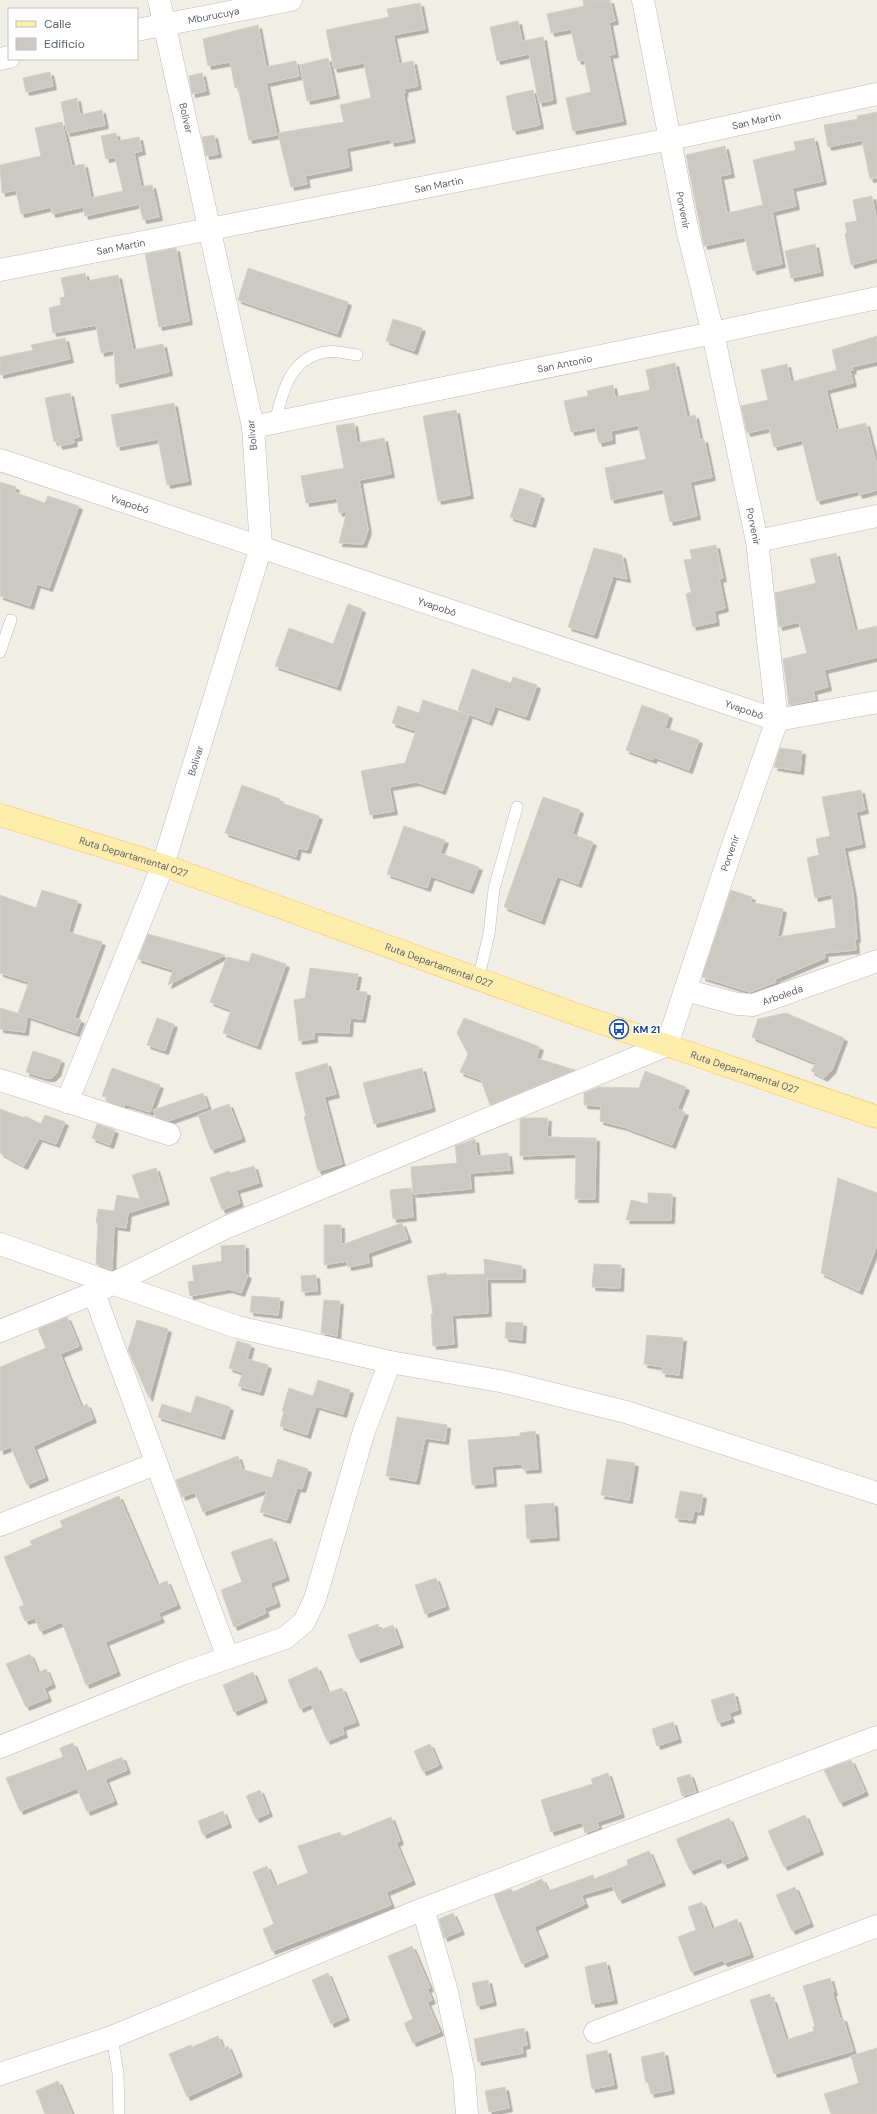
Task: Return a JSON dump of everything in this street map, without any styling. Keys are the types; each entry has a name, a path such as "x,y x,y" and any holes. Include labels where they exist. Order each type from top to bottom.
{"main road":[{"name":"Ruta Departamental 027","path":"0,815 163,865 478,980 877,1117"}],"street":[{"name":"Bolivar","path":"67,1102 163,865 261,547 253,427 159,0"},
{"name":"Mburucuya","path":"138,30 290,0"},
{"name":"Porvenir","path":"643,0 687,228 713,333 757,541 777,720 666,1045"},
{"name":"San Martin","path":"0,270 671,139 877,94"},
{"name":"San Antonio","path":"253,427 877,298"},
{"name":"Yvapobó","path":"0,460 777,720 877,702"},
{"path":"757,541 877,516"},
{"name":"Arboleda","path":"685,990 737,1004 753,1005 877,961"},
{"path":"0,1331 103,1288 227,1227 666,1045"},
{"path":"0,1080 169,1134"},
{"path":"0,1244 103,1288 237,1327 390,1362 505,1382 626,1412 877,1493"},
{"path":"103,1288 155,1464 228,1658"},
{"path":"0,1747 184,1673 285,1638 304,1622 315,1599 364,1431 390,1362"},
{"path":"0,1525 155,1464"},
{"path":"0,2074 112,2037 423,1909 877,1737"},
{"path":"423,1909 447,1992 464,2074 467,2114"},
{"path":"595,2032 877,1926"}],"lane":[{"path":"275,422 280,399 293,370 308,357 326,352 356,355"},
{"path":"0,652 11,620"},
{"path":"478,980 489,934 494,889 517,807"},
{"path":"112,2037 118,2073 119,2114"}],"building":[{"path":"583,0 610,0 615,21 609,22 615,54 609,55 623,121 573,131 566,98 591,92 584,60 578,61 571,29 551,33 547,14 584,6"},
{"path":"420,3 425,29 393,35 399,64 413,61 418,86 404,89 405,93 403,93 412,139 391,143 390,139 346,148 349,167 305,176 307,184 291,187 278,133 344,122 340,105 371,98 364,63 334,69 326,30 389,17 387,9"},
{"path":"518,21 522,41 543,37 553,100 539,103 529,54 497,61 490,27"},
{"path":"258,25 266,67 296,61 299,76 266,83 277,135 249,140 238,87 235,88 230,62 208,66 203,39"},
{"path":"328,58 336,95 307,101 300,65"},
{"path":"50,72 53,86 26,92 23,78"},
{"path":"202,73 206,91 192,94 189,76"},
{"path":"533,90 540,125 513,131 506,96"},
{"path":"77,98 80,115 102,110 105,125 67,133 61,102"},
{"path":"877,112 877,178 870,179 862,140 828,147 824,125 858,119 857,116"},
{"path":"62,122 72,166 84,164 91,198 123,191 115,157 106,159 101,136 116,133 117,141 139,137 142,151 134,153 141,187 152,185 159,217 143,220 139,204 85,216 83,207 52,214 51,207 21,214 16,190 2,193 0,165 41,156 35,128"},
{"path":"214,135 218,154 206,156 202,137"},
{"path":"814,138 823,181 792,188 796,206 772,212 782,264 753,271 745,237 704,246 686,155 725,146 731,174 720,176 727,213 763,205 753,160 796,150 794,142"},
{"path":"872,196 877,222 877,258 851,265 845,234 847,233 845,223 857,221 853,200"},
{"path":"815,244 820,272 791,278 785,251"},
{"path":"176,248 189,321 159,327 145,254"},
{"path":"248,268 348,302 337,334 238,300"},
{"path":"85,273 87,281 118,275 133,350 163,344 169,372 116,384 114,350 101,353 96,325 53,333 49,308 61,305 60,298 65,297 61,278"},
{"path":"393,319 422,328 414,351 386,341"},
{"path":"877,336 877,361 852,367 853,370 850,371 853,383 826,390 836,430 866,423 877,466 877,490 859,495 858,491 817,501 802,440 774,447 769,428 747,433 741,406 768,400 761,370 787,364 791,382 837,370 832,350"},
{"path":"65,338 70,359 0,375 0,357 33,350 31,345"},
{"path":"675,363 687,417 695,415 700,440 704,439 712,477 690,482 697,516 670,522 663,489 611,500 605,468 646,459 638,425 611,431 612,440 599,443 595,427 571,432 564,401 588,396 587,391 613,385 615,397 650,390 646,370"},
{"path":"70,393 79,437 73,438 74,443 59,446 58,441 54,442 45,398"},
{"path":"174,403 188,481 167,485 158,439 117,447 111,415"},
{"path":"456,410 470,495 438,501 423,416"},
{"path":"354,423 357,443 384,438 391,474 359,480 368,530 363,544 339,543 347,511 339,513 337,498 306,503 301,476 344,468 336,426"},
{"path":"0,482 16,487 14,492 45,503 48,496 79,506 49,588 37,584 30,606 0,596"},
{"path":"520,488 541,495 532,524 510,517"},
{"path":"716,545 723,578 719,579 725,608 714,611 716,622 693,627 686,594 691,592 684,560 692,559 690,550"},
{"path":"594,548 622,555 627,579 613,576 594,635 568,627"},
{"path":"836,553 855,631 877,626 877,657 824,670 828,687 813,691 815,700 789,705 783,659 807,653 799,622 779,627 775,593 816,583 810,559"},
{"path":"348,604 362,609 337,687 275,666 289,628 333,644"},
{"path":"472,669 511,683 513,677 537,685 526,717 495,706 489,722 458,710"},
{"path":"423,700 469,715 442,791 416,782 389,787 394,811 370,815 361,771 405,763 416,731 392,723 398,706 419,713"},
{"path":"642,705 669,715 665,728 699,740 689,770 654,757 653,760 626,750"},
{"path":"780,748 802,751 800,771 774,767"},
{"path":"242,785 280,799 279,802 319,816 307,850 298,848 296,857 225,833"},
{"path":"861,790 865,810 856,812 862,844 844,848 853,893 857,939 855,939 856,950 824,953 825,958 775,979 776,982 750,992 702,977 731,890 752,897 750,902 783,909 777,937 836,928 832,894 815,898 807,858 819,855 816,839 830,836 822,797"},
{"path":"543,797 580,810 572,834 593,842 578,884 557,876 541,921 504,907"},
{"path":"404,826 445,840 440,853 479,867 470,890 431,876 427,888 387,874"},
{"path":"42,890 78,901 68,932 102,942 74,1018 81,1020 76,1033 18,1013 29,982 0,973 0,895 36,908"},
{"path":"148,934 225,955 168,985 173,970 138,959"},
{"path":"252,953 286,964 257,1046 223,1033 231,1010 210,1002 227,957 249,962"},
{"path":"310,968 358,974 355,991 367,992 362,1019 350,1018 349,1033 314,1032 314,1039 299,1041 294,1000 305,998"},
{"path":"0,1008 27,1016 25,1032 0,1029"},
{"path":"786,1013 844,1038 832,1070 824,1078 811,1071 816,1063 752,1037 758,1019"},
{"path":"157,1018 174,1024 165,1051 147,1045"},
{"path":"464,1018 540,1047 536,1058 575,1070 490,1105 481,1080 460,1072 468,1054 457,1033"},
{"path":"33,1051 61,1060 57,1073 52,1078 46,1078 26,1072"},
{"path":"327,1063 336,1094 324,1097 342,1164 318,1171 304,1117 306,1116 295,1073"},
{"path":"112,1068 160,1085 150,1112 125,1104 124,1107 106,1101 107,1097 102,1096"},
{"path":"422,1068 432,1108 374,1124 363,1083"},
{"path":"645,1071 686,1087 677,1109 685,1112 672,1145 624,1127 600,1121 601,1106 584,1105 584,1093 599,1087 639,1088"},
{"path":"203,1093 208,1107 168,1121 156,1117 153,1110"},
{"path":"229,1104 242,1138 211,1150 198,1115"},
{"path":"0,1109 25,1118 25,1116 41,1124 45,1115 65,1122 56,1144 39,1138 24,1166 0,1153"},
{"path":"548,1118 547,1137 596,1138 595,1199 575,1199 576,1154 520,1156 520,1119"},
{"path":"97,1124 115,1130 110,1145 92,1138"},
{"path":"475,1139 477,1156 508,1153 510,1170 470,1173 471,1189 413,1194 411,1167 457,1163 455,1146"},
{"path":"254,1166 259,1183 236,1190 240,1203 222,1210 210,1178 229,1171 230,1173"},
{"path":"156,1168 166,1201 128,1213 126,1228 114,1226 112,1270 96,1264 98,1223 96,1223 98,1209 114,1211 117,1195 140,1199 132,1175"},
{"path":"838,1178 877,1193 877,1245 859,1291 821,1273"},
{"path":"411,1188 413,1217 393,1219 390,1190"},
{"path":"648,1193 672,1194 671,1220 626,1220 631,1200 648,1204"},
{"path":"402,1223 408,1239 368,1253 369,1263 348,1267 347,1261 324,1265 324,1225 341,1225 341,1245"},
{"path":"245,1245 245,1274 248,1275 241,1293 229,1289 190,1296 188,1282 194,1281 192,1266 222,1261 221,1246"},
{"path":"484,1259 522,1266 522,1279 487,1279 488,1313 452,1315 454,1344 433,1346 431,1314 433,1314 427,1276 446,1273 447,1275 485,1274"},
{"path":"594,1264 621,1265 620,1288 592,1287"},
{"path":"316,1275 317,1291 302,1292 301,1276"},
{"path":"252,1296 280,1298 278,1315 250,1312"},
{"path":"324,1300 340,1301 337,1336 321,1333"},
{"path":"67,1317 79,1346 60,1354 81,1407 87,1404 93,1419 33,1446 45,1477 27,1485 11,1447 0,1451 0,1367 46,1348 38,1329"},
{"path":"137,1320 168,1329 149,1398 128,1350"},
{"path":"506,1322 523,1323 522,1340 505,1338"},
{"path":"647,1335 683,1338 679,1375 662,1373 663,1367 644,1364"},
{"path":"237,1341 251,1345 247,1359 268,1365 260,1392 238,1386 243,1373 229,1368"},
{"path":"318,1380 350,1390 343,1414 316,1406 307,1435 280,1426 284,1411 282,1411 289,1388 313,1396"},
{"path":"196,1396 230,1407 221,1436 158,1417 162,1404 191,1413"},
{"path":"397,1417 447,1425 445,1441 425,1438 416,1481 386,1476"},
{"path":"535,1431 538,1469 523,1470 522,1464 492,1466 493,1483 472,1485 468,1440 520,1436 520,1433"},
{"path":"238,1456 242,1469 272,1478 278,1459 308,1469 302,1489 297,1488 287,1520 260,1512 267,1489 203,1512 195,1492 182,1497 176,1480"},
{"path":"607,1459 635,1463 629,1500 601,1495"},
{"path":"680,1491 703,1495 700,1512 694,1511 692,1520 675,1518"},
{"path":"119,1496 157,1585 167,1581 177,1605 158,1613 161,1619 105,1642 117,1672 86,1685 62,1622 40,1631 35,1618 25,1621 19,1607 24,1605 4,1557 32,1545 30,1541 63,1527 60,1521"},
{"path":"554,1503 556,1537 527,1539 525,1505"},
{"path":"272,1538 286,1577 270,1583 277,1603 264,1608 266,1613 234,1627 221,1590 242,1582 231,1552"},
{"path":"436,1578 446,1606 425,1614 415,1585"},
{"path":"378,1624 380,1630 393,1625 400,1644 357,1659 348,1635"},
{"path":"30,1654 38,1673 46,1669 52,1684 44,1688 48,1698 26,1707 6,1664"},
{"path":"317,1667 328,1693 342,1688 356,1722 342,1727 344,1734 327,1741 311,1704 300,1709 288,1680"},
{"path":"253,1672 264,1699 234,1712 223,1685"},
{"path":"734,1693 738,1710 729,1713 731,1719 718,1723 711,1700"},
{"path":"673,1722 678,1739 657,1746 652,1729"},
{"path":"73,1743 85,1772 122,1757 127,1770 105,1779 114,1801 87,1812 77,1788 20,1811 6,1778 63,1757 60,1748"},
{"path":"430,1744 439,1765 423,1772 414,1751"},
{"path":"851,1760 865,1792 840,1803 824,1770"},
{"path":"608,1773 621,1814 597,1822 599,1828 585,1833 582,1822 551,1832 541,1800 593,1784 591,1779"},
{"path":"690,1774 696,1792 682,1796 677,1778"},
{"path":"260,1790 269,1813 256,1819 246,1796"},
{"path":"223,1811 228,1824 203,1835 198,1821"},
{"path":"805,1815 820,1851 784,1867 768,1831"},
{"path":"391,1817 400,1841 396,1843 412,1881 386,1892 391,1905 272,1951 263,1929 274,1924 253,1872 267,1866 275,1886 308,1873 298,1846 340,1832 342,1837"},
{"path":"729,1818 745,1856 724,1865 721,1858 690,1871 676,1839"},
{"path":"649,1851 662,1882 619,1900 612,1886 581,1895 585,1904 534,1927 545,1954 522,1964 494,1895 511,1889 513,1892 542,1879 548,1891 593,1875 594,1879 628,1865 627,1860"},
{"path":"795,1887 810,1923 792,1931 776,1895"},
{"path":"702,1902 712,1929 737,1919 750,1954 724,1963 723,1960 691,1972 678,1937 696,1930 688,1907"},
{"path":"453,1913 461,1931 444,1938 439,1919"},
{"path":"412,1946 430,1988 427,1989 432,2000 427,2002 440,2032 413,2043 404,2023 413,2019 388,1956"},
{"path":"606,1962 614,2000 592,2004 585,1967"},
{"path":"328,1973 346,2017 331,2024 312,1980"},
{"path":"830,1978 834,1992 832,1992 840,2019 843,2018 853,2051 774,2074 750,2000 770,1994 786,2040 814,2031 813,2027 815,2026 803,1986"},
{"path":"488,1980 493,2002 477,2006 472,1983"},
{"path":"524,2028 527,2045 522,2046 523,2053 478,2062 474,2039"},
{"path":"218,2036 223,2048 228,2046 239,2073 187,2097 169,2054 191,2045 192,2047"},
{"path":"877,2048 877,2114 831,2114 824,2094 859,2083 851,2056"},
{"path":"607,2050 614,2085 592,2089 586,2055"},
{"path":"664,2052 671,2090 651,2094 648,2082 646,2083 641,2057"},
{"path":"58,2081 72,2114 45,2114 36,2091"},
{"path":"505,2087 509,2108 489,2112 485,2091"}],"place":[{"name":"KM 21","path":"619,1029"}]}
